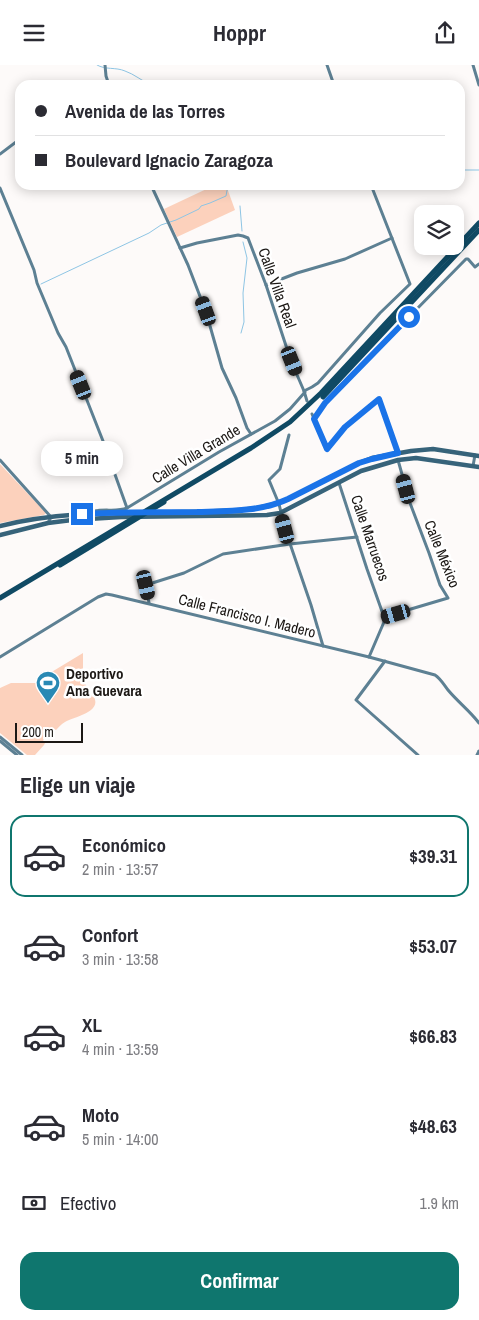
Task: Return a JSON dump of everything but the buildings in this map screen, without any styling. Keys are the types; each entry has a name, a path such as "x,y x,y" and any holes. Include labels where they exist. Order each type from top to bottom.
{"highway":[{"path":"0,599 275,433 296,417 321,393 479,223"},
{"path":"149,509 277,435 309,410 479,230"}],"main road":[{"path":"0,526 88,513 230,511 266,507 278,504 359,463 372,459 398,453 434,449 477,456"},
{"path":"0,535 48,523 72,520 267,515 280,513 369,468 398,460 416,458 479,467"}],"street":[{"path":"105,65 108,80"},
{"path":"327,65 332,80"},
{"path":"473,65 479,85"},
{"path":"0,154 15,143"},
{"path":"0,188 34,270 37,283 58,333 66,347 127,508"},
{"path":"153,190 188,265 206,311 222,368 236,397 250,434"},
{"path":"266,285 311,268 345,259 392,238 373,190"},
{"name":"Calle Villa Real","path":"180,249 197,243 238,235 248,238 307,401"},
{"name":"Calle Villa Grande","path":"88,513 127,508 203,461 281,417 290,409 304,392 318,383 372,322 410,283 392,238"},
{"path":"398,453 379,399 345,427 327,449 313,416 466,259 475,267 479,264"},
{"path":"289,435 280,469 269,480 323,645"},
{"path":"473,466 477,456"},
{"path":"0,460 51,517 48,523"},
{"name":"Calle México","path":"384,617 448,599 440,585 430,553 410,503 398,460"},
{"name":"Calle Marruecos","path":"339,483 384,617"},
{"path":"25,521 21,523 20,527 27,528"},
{"path":"149,603 146,585 184,573 222,555 290,544 357,537"},
{"name":"Calle Francisco I. Madero","path":"0,657 92,601 108,594 323,645 435,675 479,723"},
{"path":"369,657 384,622 384,617"},
{"path":"385,661 356,700 418,755"},
{"path":"0,737 22,755"},
{"path":"0,741 17,755"},
{"path":"477,755 479,751"}],"shaded area":[{"path":"204,190 228,190 235,210 177,237 164,209"},
{"path":"0,464 46,513 44,515 0,523"},
{"name":"Deportivo Ana Guevara","path":"83,653 84,682 94,697 94,707 86,713 64,723 56,730 53,728 43,740 44,745 35,755 27,755 0,733 0,688 11,683 42,683 46,678 45,676"}],"waterway":[{"path":"97,65 125,71 142,80"},
{"path":"465,170 479,170"},
{"path":"41,284 149,233 161,225 176,220 199,209 201,206 226,196 227,190"},
{"path":"240,206 242,231"},
{"path":"241,333 244,322 243,293 247,258 243,242"}],"place":[{"name":"Deportivo Ana Guevara","path":"48,704"}],"route":[{"path":"82,514 214,511 266,507 278,504 359,463 398,453 379,399 345,427 327,449 314,419 325,403 409,317"}]}
